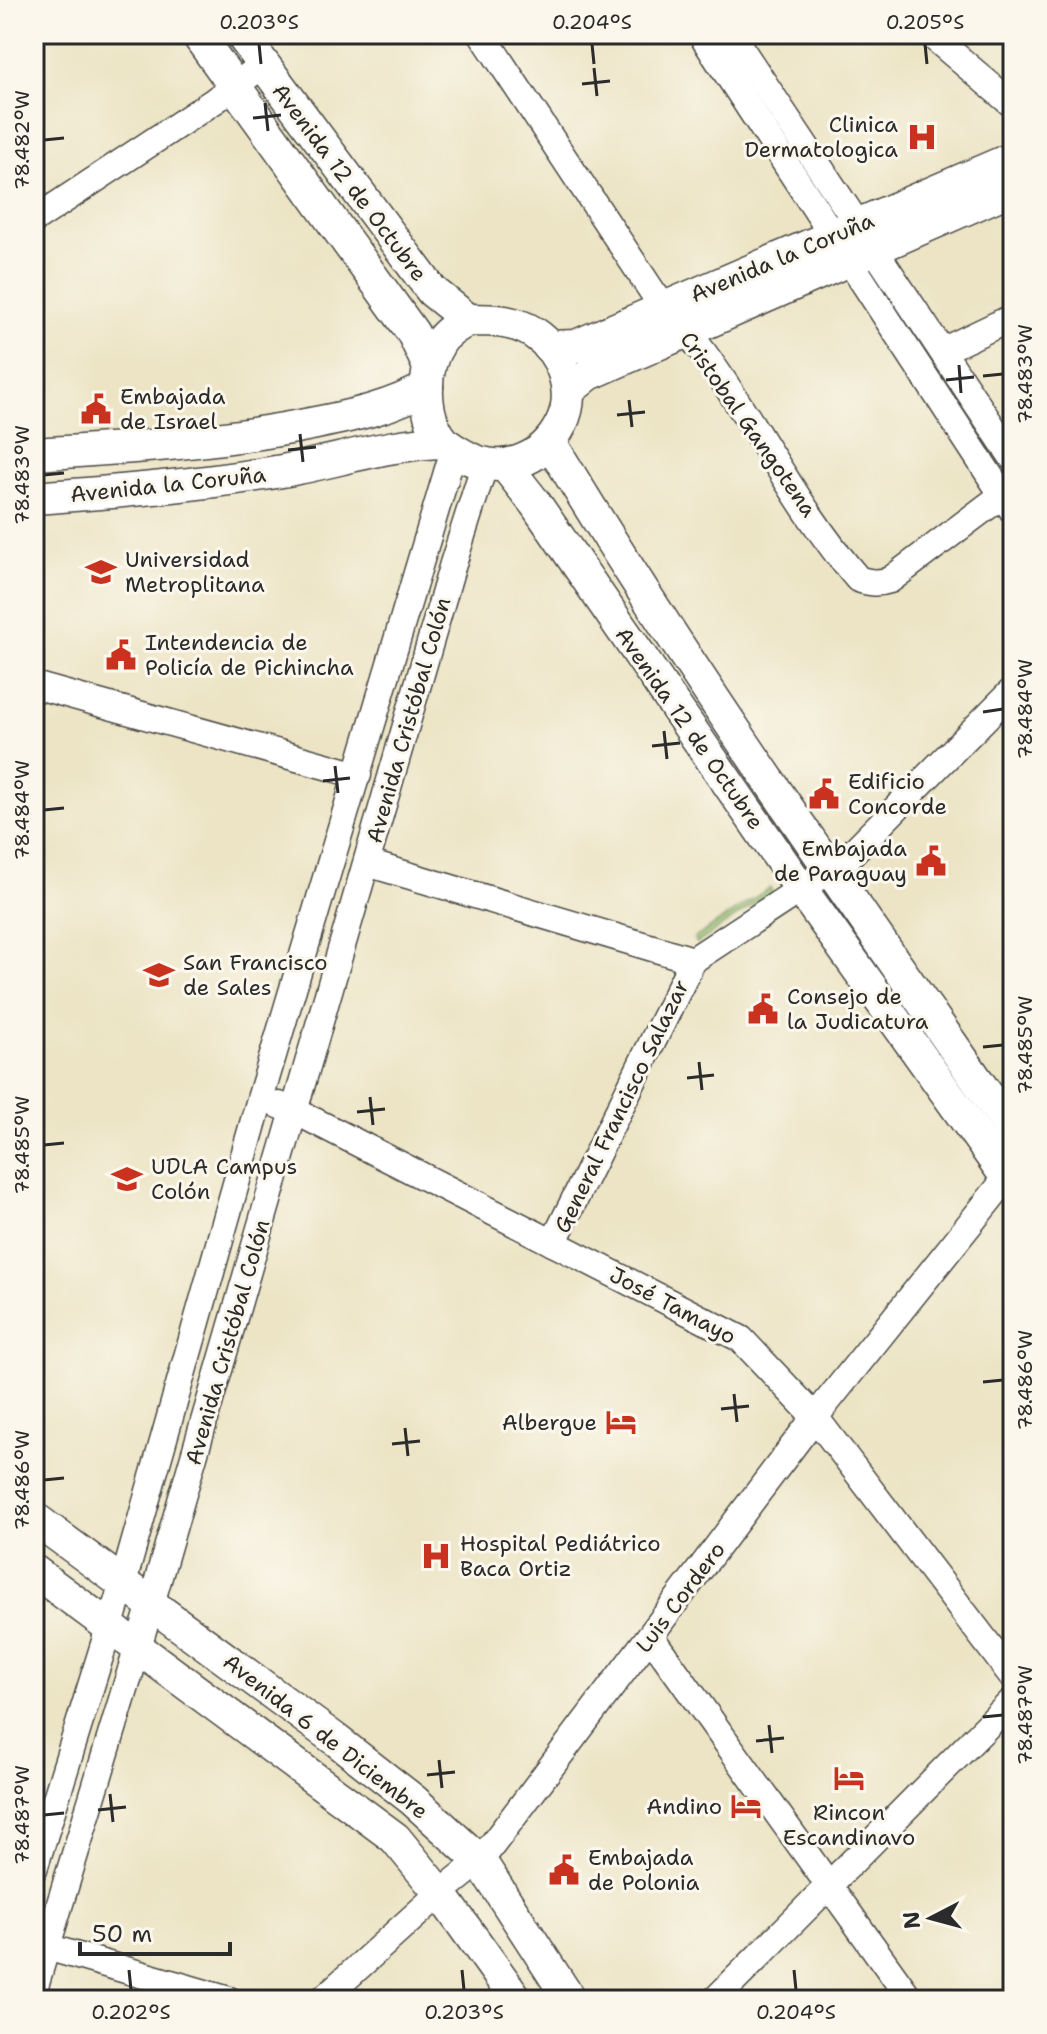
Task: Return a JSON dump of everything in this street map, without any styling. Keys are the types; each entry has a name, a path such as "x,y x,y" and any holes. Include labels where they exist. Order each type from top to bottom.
{"main road":[{"name":"Avenida 12 de Octubre","path":"197,34 413,333 428,377"},
{"name":"Avenida 12 de Octubre","path":"241,34 432,291 468,320"},
{"name":"Avenida la Coruña","path":"568,391 589,374 687,333 1013,158"},
{"name":"Avenida la Coruña","path":"549,347 576,346 663,308 1013,188"},
{"path":"468,320 499,320 535,333 549,347 563,369 568,391 566,414 550,442 539,453 525,461 495,464 449,446 429,408 428,377 440,342 450,330 468,320"},
{"name":"Avenida la Coruña","path":"47,453 192,443 250,436 344,418 404,401 428,377"},
{"name":"Avenida 12 de Octubre","path":"550,442 632,572 831,871 1013,1132"},
{"name":"Avenida la Coruña","path":"49,497 246,477 314,466 414,443 449,446"},
{"path":"47,453 49,497"},
{"name":"Avenida 12 de Octubre","path":"495,464 535,503 801,889 1011,1178"},
{"name":"Avenida 6 de Diciembre","path":"34,1518 413,1800 480,1861 570,2000"},
{"name":"Avenida 6 de Diciembre","path":"34,1571 395,1838 440,1893 517,2000"}],"street":[{"name":"Cristobal Gangotena","path":"482,34 663,308 703,351 769,453 858,579 870,583 890,580 1009,498"},
{"path":"701,34 853,242 942,351 1013,458"},
{"path":"731,34 1009,498"},
{"path":"930,34 1013,105"},
{"path":"34,220 263,65"},
{"path":"942,351 1013,317"},
{"name":"Avenida Cristóbal Colón","path":"34,1869 42,1814 123,1583 260,1099 358,775 449,446"},
{"name":"Avenida Cristóbal Colón","path":"34,1989 151,1604 452,567 495,464"},
{"path":"34,685 358,775"},
{"name":"General Francisco Salazar","path":"553,1243 693,960 845,860 1013,690"},
{"path":"367,863 693,960"},
{"name":"José Tamayo","path":"260,1099 295,1111 741,1339 815,1417 1013,1677"},
{"name":"Luis Cordero","path":"322,2000 480,1861 815,1417 1011,1178"},
{"path":"651,1637 911,2000"},
{"path":"715,2000 1013,1700"},
{"path":"42,1814 83,1827"},
{"path":"47,1947 229,2000"}],"green space":[{"path":"770,888 772,892 697,943 694,939"}],"place":[{"name":"Clinica Dermatologica","path":"922,137"},
{"name":"Embajada de Israel","path":"96,409"},
{"name":"Universidad Metroplitana","path":"101,572"},
{"name":"Intendencia de Policía de Pichincha","path":"121,655"},
{"name":"Edificio Concorde","path":"824,794"},
{"name":"Embajada de Paraguay","path":"931,861"},
{"name":"San Francisco de Sales","path":"159,975"},
{"name":"Consejo de la Judicatura","path":"763,1009"},
{"name":"UDLA Campus Colón","path":"127,1179"},
{"name":"Albergue","path":"621,1422"},
{"name":"Hospital Pediátrico Baca Ortiz","path":"436,1556"},
{"name":"Rincon Escandinavo","path":"849,1778"},
{"name":"Andino","path":"746,1806"},
{"name":"Embajada de Polonia","path":"564,1870"}]}
